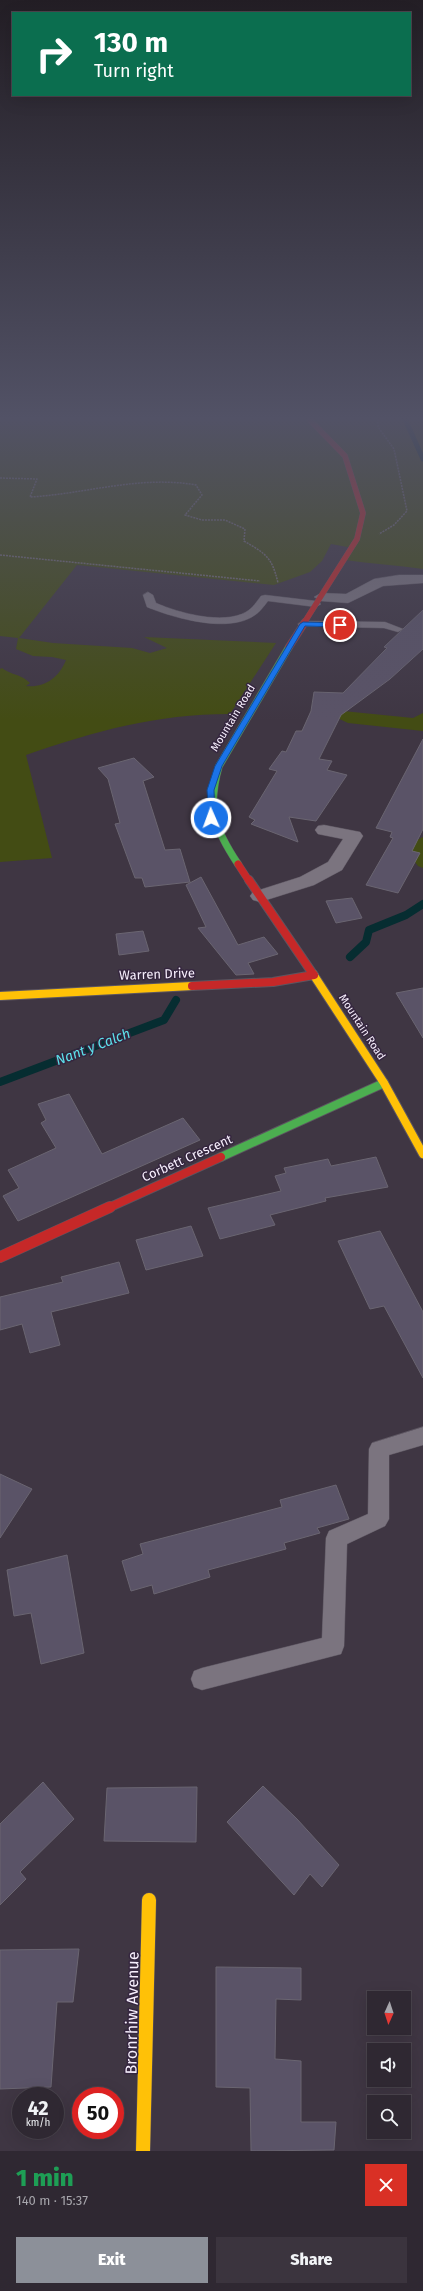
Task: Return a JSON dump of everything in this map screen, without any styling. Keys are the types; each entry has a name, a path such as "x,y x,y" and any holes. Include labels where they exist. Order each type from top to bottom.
{"main road":[{"name":"Mountain Road","path":"362,519 357,539 303,624 219,766 210,790 211,818 222,841 314,975 384,1083 423,1154"},
{"name":"Warren Drive","path":"0,996 273,982 314,975"},
{"name":"Corbett Crescent","path":"0,1257 384,1083"},
{"name":"Bronrhiw Avenue","path":"143,2151 149,1900"}],"street":[{"path":"318,601 348,599 379,582 400,579 423,579"},
{"path":"260,896 307,881 335,866 354,836 324,830"}],"lane":[{"path":"148,595 150,605 164,611 193,617 226,620 249,615 265,598 318,601"},
{"path":"303,624 385,625 398,629"},
{"path":"202,1679 333,1646 337,1538 378,1519 379,1449 423,1436"}],"path":[{"path":"200,519 225,520 245,529 244,542 266,554 273,561 278,583 284,583"},
{"path":"357,539 376,536 394,525 399,519"},
{"path":"0,555 262,581"}],"green space":[{"path":"0,519 423,519 423,569 345,560 353,548 331,544 322,561 310,572 274,585 77,565 19,638 53,643 132,648 150,653 167,648 144,637 276,643 230,714 177,717 126,726 77,738 26,755 52,858 0,862 0,669 2,668 23,678 30,683 26,686 33,686 45,683 55,677 66,660 52,657 33,656 16,649 18,638 0,636"},
{"path":"333,710 413,718 423,713 423,731 348,723 329,714"},
{"path":"423,837 423,868 418,866 409,854 413,842"}],"building":[{"path":"423,610 423,649 390,679 341,715 319,759 332,761 327,770 347,775 316,821 289,817 298,842 251,824 255,820 249,817 277,771 269,769 282,751 286,752 296,731 302,731 311,711 314,692 343,693 387,648 384,647"},
{"path":"423,739 423,829 412,851 420,853 398,893 366,885 393,838 390,837 392,832 376,828"},
{"path":"134,758 154,777 143,781 165,850 180,849 190,882 145,887 142,878 135,878 115,824 120,823 108,779 98,768"},
{"path":"201,877 238,945 264,937 278,954 248,963 254,974 236,975 198,928 206,927 186,885"},
{"path":"352,898 362,918 336,923 326,901"},
{"path":"143,931 149,951 119,955 116,934"},
{"path":"423,988 423,1038 396,993"},
{"path":"69,1094 102,1154 183,1118 200,1140 18,1221 3,1196 19,1188 8,1170 56,1148 41,1123 46,1120 38,1104"},
{"path":"376,1157 388,1187 325,1198 326,1201 270,1215 275,1225 220,1239 208,1208 281,1191 275,1176 286,1173 284,1168 328,1159 331,1166"},
{"path":"191,1226 203,1256 146,1270 136,1240"},
{"path":"380,1231 423,1312 423,1378 384,1306 370,1309 338,1241"},
{"path":"119,1262 129,1293 51,1312 60,1345 30,1353 22,1324 0,1330 0,1297 63,1282 61,1277"},
{"path":"0,1474 32,1489 0,1538"},
{"path":"336,1485 349,1519 317,1528 320,1533 284,1543 286,1549 208,1570 210,1577 154,1594 152,1585 131,1591 122,1561 143,1554 140,1544 282,1507 280,1500"},
{"path":"67,1555 84,1653 41,1664 31,1613 14,1616 7,1570"},
{"path":"43,1782 74,1819 20,1872 26,1879 0,1905 0,1824"},
{"path":"263,1786 297,1819 339,1865 322,1887 310,1874 294,1895 227,1822"},
{"path":"197,1787 196,1842 104,1841 107,1788"},
{"path":"79,1949 73,2002 57,2002 51,2087 12,2087 12,2089 0,2089 0,1950"},
{"path":"216,1967 301,1968 301,2000 276,1999 275,2059 301,2061 301,2122 336,2122 334,2150 251,2151 250,2088 216,2087"}],"waterway":[{"name":"Nant y Calch","path":"350,957 366,942 369,930 406,915 423,904"},
{"name":"Nant y Calch","path":"0,1082 164,1020 176,1000"}],"traffic: fast":[{"path":"238,864 217,829 212,806 215,781 219,766 289,647"},
{"path":"221,1157 384,1083"}],"traffic: slow":[{"path":"313,974 384,1083 423,1154"},
{"path":"0,996 192,986"},
{"path":"143,2151 149,1900"}],"traffic: jam":[{"path":"289,647 357,539 362,519"},
{"path":"238,864 313,974"},
{"path":"192,986 273,982 314,975"},
{"path":"0,1257 221,1157"}],"route":[{"path":"211,818 210,790 219,766 303,624 340,625"}]}
